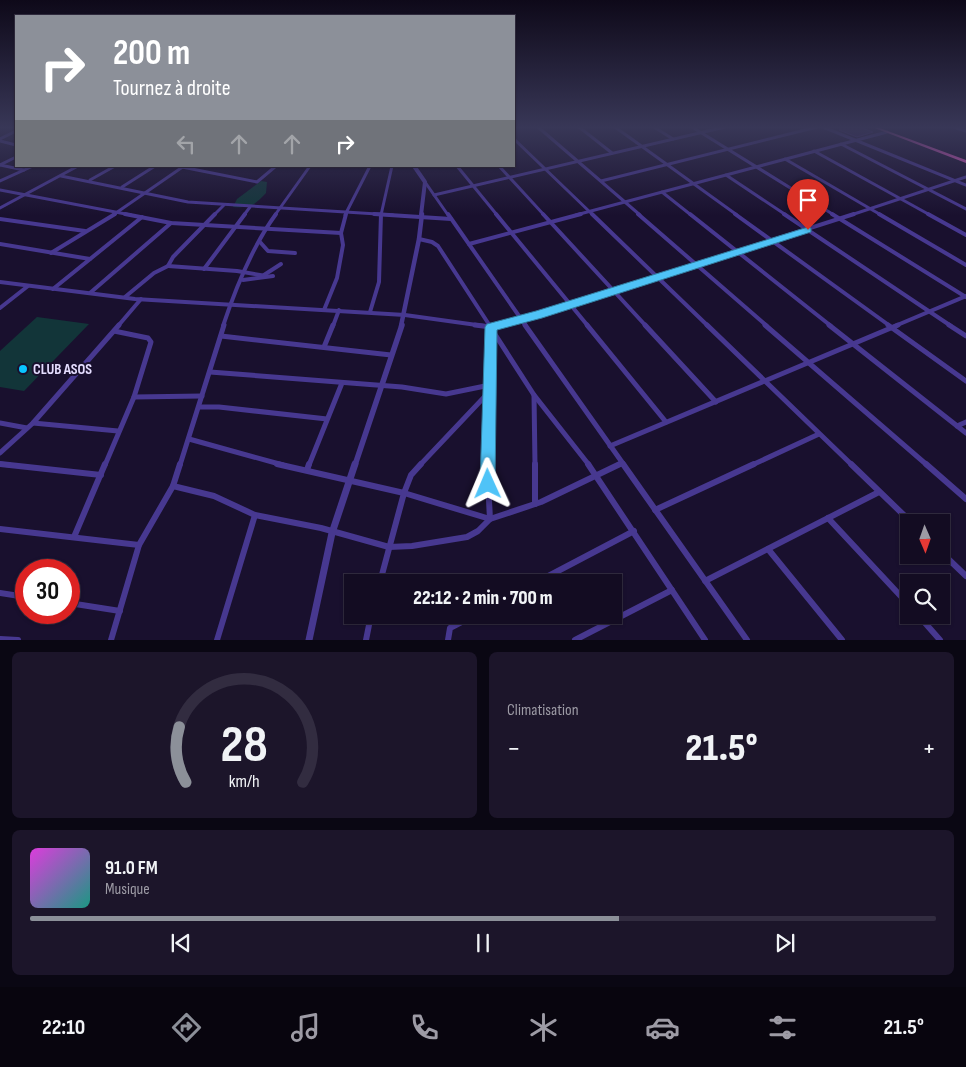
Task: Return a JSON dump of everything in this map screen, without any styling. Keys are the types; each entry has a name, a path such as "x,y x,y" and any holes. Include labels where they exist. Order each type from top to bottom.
{"street":[{"path":"532,157 902,514"},
{"path":"573,157 966,499"},
{"path":"434,195 596,157"},
{"path":"658,157 966,381"},
{"path":"601,181 697,157"},
{"path":"741,157 966,297"},
{"path":"469,244 793,157"},
{"path":"825,157 966,235"},
{"path":"865,157 966,209"},
{"path":"898,157 966,185"},
{"path":"0,165 15,158"},
{"path":"785,159 966,265"},
{"path":"0,165 25,170"},
{"path":"0,181 31,167"},
{"path":"0,208 76,167"},
{"path":"90,180 113,167"},
{"path":"122,187 153,167"},
{"path":"51,253 85,230 118,212 183,167 257,182 275,167"},
{"path":"112,640 139,545 173,486 230,305 266,228 309,167"},
{"path":"324,310 338,278 342,245 341,233 346,213 369,167"},
{"path":"370,312 379,279 382,236 381,215 392,167"},
{"path":"415,167 747,640"},
{"path":"457,167 666,422"},
{"path":"500,167 716,402"},
{"path":"726,175 966,336"},
{"path":"61,176 90,180 145,194 188,202 451,219"},
{"path":"1,283 141,299 405,315 491,327 571,305 808,230 966,177"},
{"path":"309,640 332,533 405,315 419,239 425,182"},
{"path":"1,191 170,223 341,233"},
{"path":"662,192 966,433"},
{"path":"168,266 174,256 224,205"},
{"path":"204,269 250,207"},
{"path":"52,289 142,217"},
{"path":"0,219 85,230"},
{"path":"90,293 170,223"},
{"path":"419,239 432,242 438,246 534,395 597,476 705,640"},
{"path":"260,242 268,251 295,253"},
{"path":"0,244 90,259"},
{"path":"125,297 154,273 168,266 246,272 265,276 282,264"},
{"path":"242,280 274,276"},
{"path":"0,308 28,286"},
{"path":"610,446 966,297"},
{"path":"0,453 34,423 141,299"},
{"path":"324,347 339,310"},
{"path":"173,486 214,496 255,514 321,528 332,533 389,547 420,545 467,536 478,531 490,519 487,466 491,327"},
{"path":"74,537 134,397 151,340 114,331"},
{"path":"221,336 391,355"},
{"path":"210,372 426,390 446,394 490,388"},
{"path":"306,470 342,383"},
{"path":"382,574 404,493 411,475 490,388"},
{"path":"534,395 536,504"},
{"path":"134,397 202,396"},
{"path":"199,407 219,407 327,419"},
{"path":"958,426 966,422"},
{"path":"0,423 27,428"},
{"path":"34,423 118,431"},
{"path":"655,510 819,434"},
{"path":"189,439 256,459 404,493 490,519 536,504 622,463"},
{"path":"0,464 101,475"},
{"path":"706,582 879,492"},
{"path":"217,640 255,514"},
{"path":"828,518 900,595"},
{"path":"0,529 139,545"},
{"path":"552,574 634,531"},
{"path":"768,549 842,640"},
{"path":"950,561 966,576"},
{"path":"575,640 672,590"},
{"path":"0,593 15,595"},
{"path":"80,605 120,611"},
{"path":"366,640 369,624"},
{"path":"448,640 450,628 458,624"},
{"path":"926,624 940,640"},
{"path":"0,639 18,640"}],"green space":[{"path":"261,181 267,182 266,193 258,201 244,207 233,207 237,199"},
{"name":"CLUB ASOS","path":"37,317 89,324 24,391 0,387 0,351"}],"place":[{"name":"CLUB ASOS","path":"23,369"}],"route":[{"path":"488,484 491,327 538,315 808,230"}]}
